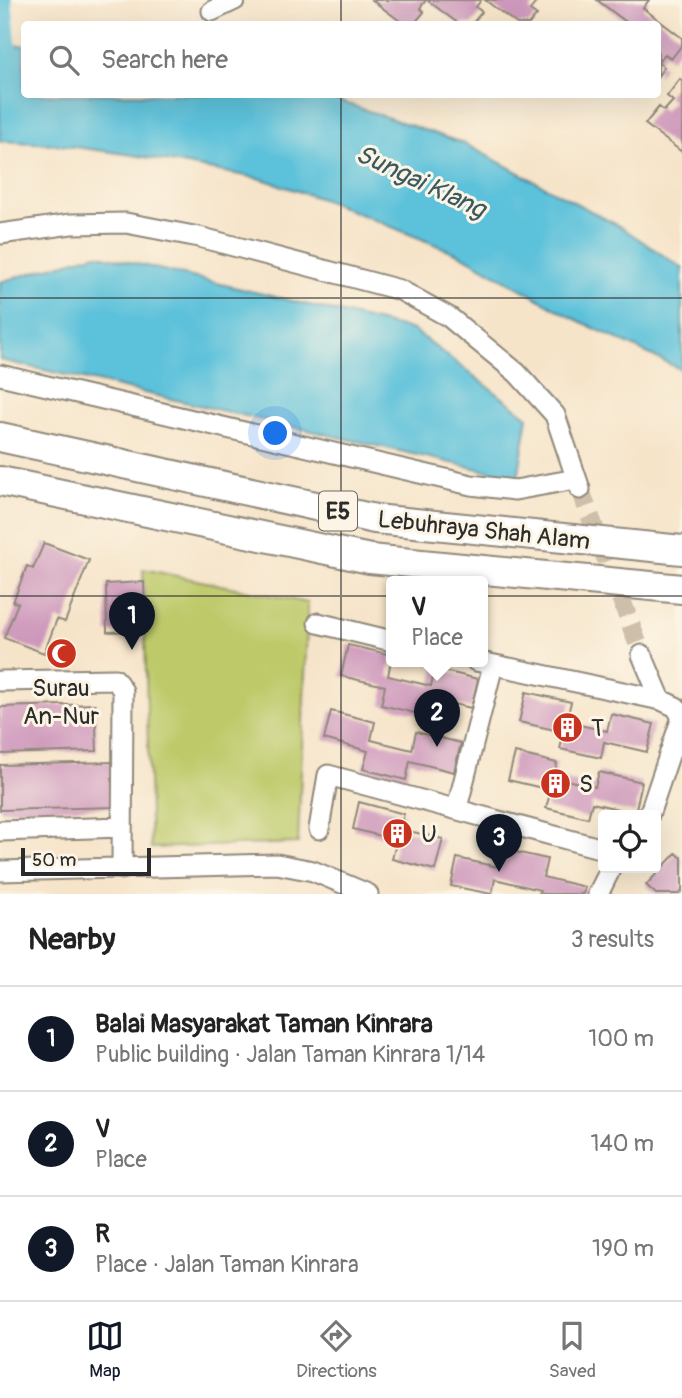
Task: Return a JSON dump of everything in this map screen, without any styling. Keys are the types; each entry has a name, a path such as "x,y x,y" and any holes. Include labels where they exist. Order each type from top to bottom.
{"highway":[{"path":"0,428 35,444"},
{"name":"Lebuhraya Shah Alam","path":"0,437 375,519 682,550"},
{"name":"Lebuhraya Shah Alam","path":"0,481 370,559 682,589"}],"street":[{"path":"212,11 235,0"},
{"path":"0,234 71,224 126,223 199,237 400,290 449,317 517,373 555,415 578,484 566,483 515,490 471,485 0,375"},
{"path":"318,623 386,640"},
{"path":"642,655 660,700"},
{"path":"488,664 660,700 676,707 682,717 651,810"},
{"path":"457,808 484,667"},
{"path":"0,681 115,679 123,691 122,869"},
{"path":"319,830 328,775 598,848"},
{"path":"0,831 122,827"},
{"path":"0,871 277,864 313,870 368,894"},
{"path":"598,894 608,873"}],"green space":[{"path":"143,569 308,603 298,843 151,848"}],"water":[{"name":"Sungai Klang","path":"21,45 21,98 331,98 465,144 621,227 682,268 682,370 571,317 461,255 330,202 262,179 133,155 53,144 0,141 0,47"},
{"path":"96,254 413,330 528,417 518,478 0,360 0,282"}],"building":[{"path":"372,0 426,0 420,8 424,12 416,21 400,21"},
{"path":"427,0 481,0 476,7 482,12 474,21 455,21"},
{"path":"485,0 538,0 530,10 537,15 532,21 513,21"},
{"path":"597,0 649,0 643,8 660,21 625,21"},
{"path":"661,22 682,38 682,45 671,59 665,54 661,59"},
{"path":"680,79 682,152 645,124 659,107 664,111 673,101 667,96"},
{"path":"44,543 89,560 65,622 57,619 44,653 4,638 18,603 13,602 27,566 33,569"},
{"path":"144,582 146,631 107,632 106,584"},
{"path":"348,645 386,654 386,667 390,667 388,676 431,686 435,669 478,679 471,708 428,698 424,715 381,705 385,686 341,676"},
{"name":"T","path":"526,692 571,702 566,722 607,731 611,714 654,724 647,752 604,742 601,758 560,749 564,732 519,722"},
{"path":"95,704 97,751 0,754 0,707"},
{"path":"331,711 375,722 371,740 412,750 416,732 461,743 454,772 410,761 406,780 363,769 368,751 324,739"},
{"name":"S","path":"515,753 557,763 554,777 595,787 599,772 642,782 636,810 622,810 592,803 588,818 546,808 551,790 508,780"},
{"path":"114,762 116,807 0,810 0,765"},
{"name":"U","path":"359,802 404,814 400,829 443,839 435,870 392,859 397,840 353,829"},
{"path":"502,849 547,859 543,877 585,887 583,894 539,894 540,890 495,879 492,894 451,886 457,858 498,867"},
{"path":"676,853 682,858 682,891 679,894 656,894 646,885 657,873 661,873 661,869"}],"waterway":[{"path":"3,0 10,70"}],"tunnel":[{"path":"580,489 642,655"}],"place":[{"name":"Balai Masyarakat Taman Kinrara","path":"132,650"},
{"name":"Surau An-Nur","path":"61,654"},
{"name":"T","path":"568,728"},
{"name":"V","path":"437,747"},
{"name":"S","path":"556,784"},
{"name":"U","path":"398,834"},
{"name":"R","path":"499,872"}]}
